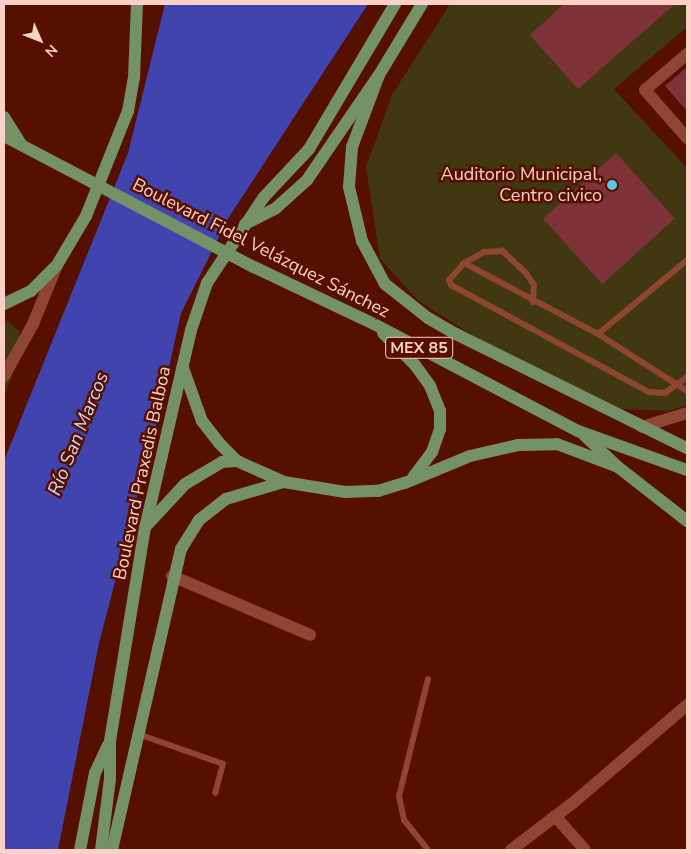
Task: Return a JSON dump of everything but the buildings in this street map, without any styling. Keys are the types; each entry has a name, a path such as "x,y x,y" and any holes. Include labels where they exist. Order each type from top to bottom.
{"main road":[{"path":"4,304 31,290 57,265 86,216 128,111 134,78 137,4"},
{"name":"Boulevard Praxedis Balboa","path":"101,850 110,778 110,740 145,528 182,366 207,283 243,225 264,197 309,149 395,4"},
{"path":"243,225 276,208 307,180 379,75 422,4"},
{"path":"379,75 352,147 349,187 362,241 385,284 428,318 456,334 687,448"},
{"path":"4,117 22,146"},
{"name":"Boulevard Fidel Velázquez Sánchez","path":"4,136 254,267 374,324 582,433 687,470"},
{"path":"4,142 22,146"},
{"path":"374,324 415,365 430,386 440,411 440,429 432,452 419,472 405,484"},
{"path":"182,366 202,421 237,461 284,482 345,492 378,491 405,484 470,456 518,445 557,444 618,467"},
{"name":"Boulevard Fidel Velázquez Sánchez","path":"582,433 618,467 687,521"},
{"path":"145,528 185,484 222,462 237,461"},
{"path":"112,850 172,576 181,549 199,520 226,498 284,482"},
{"name":"Boulevard Praxedis Balboa","path":"80,850 95,773 110,740"}],"street":[{"path":"687,54 645,90 687,138"},
{"path":"4,376 33,324 57,265"},
{"path":"642,427 687,413"},
{"path":"172,576 310,635"},
{"path":"511,850 555,816 687,705"},
{"path":"555,816 585,850"}],"lane":[{"path":"533,302 534,285 526,273 502,251 484,252 464,263 452,274 451,285 649,392 664,393 687,377"},
{"path":"598,334 687,260"},
{"path":"464,263 533,302 598,334 687,391"},
{"path":"428,679 399,796 404,820 428,850"},
{"path":"138,734 223,764 215,793"}],"shaded area":[{"path":"450,4 687,4 687,27 614,89 687,168 687,405 668,411 623,409 601,404 499,352 419,301 380,259 366,167 392,95"},
{"path":"6,320 19,331 22,350 4,396 4,321"}],"water":[{"name":"Río San Marcos","path":"165,4 368,4 229,217 181,313 156,426 99,643 58,850 4,850 4,461 128,153"}],"place":[{"name":"Auditorio Municipal, Centro civico","path":"612,185"}]}
